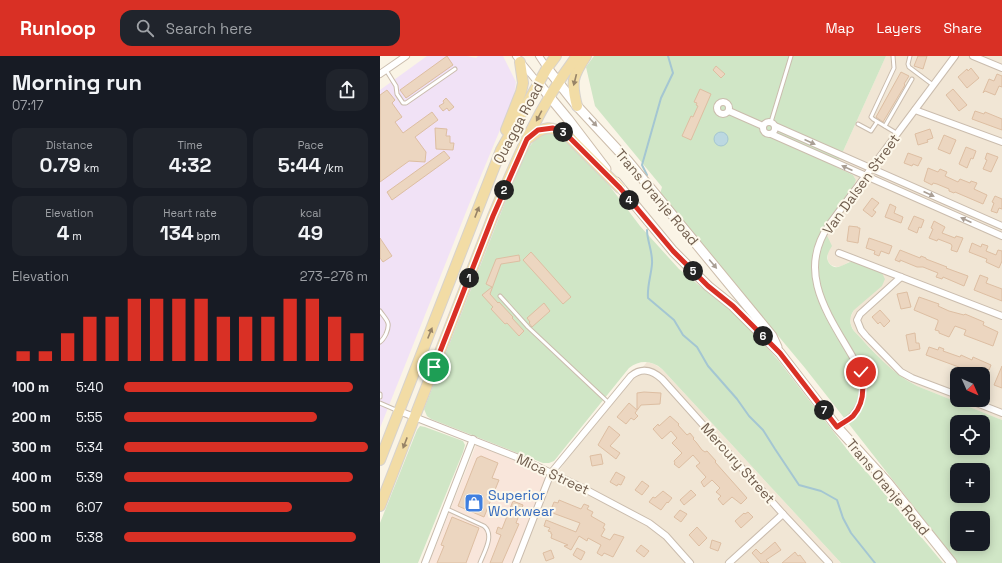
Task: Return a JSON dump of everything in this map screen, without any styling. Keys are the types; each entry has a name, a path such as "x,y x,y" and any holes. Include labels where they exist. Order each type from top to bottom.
{"main road":[{"name":"Quagga Road","path":"380,460 501,150 547,68 556,56"},
{"name":"Quagga Road","path":"380,506 493,216 527,139 549,97 577,56"},
{"path":"577,106 573,87 577,69 586,56"},
{"path":"501,150 504,136 522,88 523,81 518,59"},
{"name":"Trans Oranje Road","path":"547,68 577,106 628,161 765,327 772,336 780,353"},
{"name":"Trans Oranje Road","path":"539,84 589,146 620,188 673,251 708,286 733,306 780,353 837,427 888,483 952,563"},
{"path":"527,139 538,130 546,128 553,128 561,131 567,135 620,188"}],"street":[{"path":"380,74 406,56"},
{"path":"539,56 547,68"},
{"name":"Van Dalsen Street","path":"837,427 851,417 857,410 863,395 863,381 856,361 823,305 816,281 816,258 820,242 825,231 955,56"},
{"path":"973,56 1002,68"},
{"path":"518,59 539,84"},
{"path":"915,110 1002,142"},
{"path":"729,111 763,126"},
{"path":"763,126 765,122 773,124 871,169 1002,226"},
{"path":"771,134 774,131 773,124"},
{"path":"763,126 765,133 771,134 1002,236"},
{"path":"839,253 1002,316"},
{"path":"901,277 864,310 858,317 857,322 866,336 901,372 950,393"},
{"name":"Mercury Street","path":"609,403 631,376 638,371 650,370 662,379 829,563"},
{"path":"516,563 551,473 609,403"},
{"path":"987,407 1002,413"},
{"name":"Mica Street","path":"399,411 524,460 649,523 666,536 690,563"},
{"path":"426,563 473,439"},
{"path":"729,563 783,514"}],"lane":[{"path":"773,124 791,56"},
{"path":"893,56 894,68 872,115 873,119 877,122 898,134"},
{"path":"910,56 908,64 909,67 933,85"},
{"path":"386,70 396,86 397,94 403,103 406,103 455,69"},
{"path":"885,126 912,79"},
{"path":"858,124 871,131 877,122"},
{"path":"500,296 528,327 609,403"},
{"path":"380,311 388,322 389,326 385,337 380,342"},
{"path":"380,402 399,411"},
{"path":"447,509 484,526 488,531 489,539 480,563"}],"shaded area":[{"path":"427,56 467,56 476,58 478,56 503,56 516,82 514,96 380,428 380,90"},
{"path":"886,56 1002,56 1002,420 970,407 990,407 990,367 950,367 950,399 917,386 894,373 854,331 850,318 854,310 849,262 837,267 831,265 828,261 828,252 823,227 854,185 856,180 853,175 836,167"},
{"path":"647,362 662,369 841,563 519,563 550,485 566,460"},
{"path":"476,445 539,470 550,485 519,563 429,563"}],"green space":[{"path":"594,56 886,56 836,167 853,175 856,180 854,185 823,227 832,246 827,259 832,266 835,267 855,262 882,273 885,279 882,286 854,310 850,320 854,331 883,362 899,375 917,386 950,399 950,407 970,407 990,415 950,415 950,455 990,455 990,415 1002,420 1002,563 958,563 805,368 660,194 662,187 595,106 586,67"},
{"path":"553,133 561,135 599,172 640,226 679,269 738,317 755,334 778,360 853,457 943,563 841,563 662,369 654,364 641,362 629,368 554,461 549,463 543,463 431,419 427,416 424,409 517,172 526,152 534,141 545,134"},
{"path":"420,426 463,441 465,445 463,452 418,563 380,563 380,523 417,430"}],"water":[{"path":"718,132 724,132 728,136 728,142 724,146 718,146 714,142 714,136"}],"building":[{"path":"447,56 453,65 406,98 400,90"},
{"path":"918,56 927,56 923,69 914,66"},
{"path":"716,66 725,74 721,78 713,70"},
{"path":"971,68 979,78 967,88 958,77 967,69 968,71"},
{"path":"901,72 909,76 883,122 876,117"},
{"path":"997,74 1002,76 1002,87 999,86 995,95 985,91 983,93 989,79 994,81"},
{"path":"700,89 711,94 691,140 682,136 691,116 693,117 698,106 696,105 697,103 694,102"},
{"path":"953,89 967,105 959,111 946,95"},
{"path":"387,90 395,100 392,103 402,117 395,122 403,133 432,112 438,120 415,137 426,152 425,162 409,161 380,182 380,95"},
{"path":"446,98 454,107 449,111 447,108 443,111 439,106 444,103 443,101"},
{"path":"975,111 984,114 985,112 1002,119 1002,130 972,119"},
{"path":"435,128 447,129 446,136 450,136 450,143 454,143 453,150 436,149"},
{"path":"930,129 933,138 927,140 928,142 918,145 915,134"},
{"path":"944,135 956,140 950,154 938,149"},
{"path":"966,147 976,151 967,168 959,164"},
{"path":"444,151 450,158 392,200 387,192"},
{"path":"908,153 922,158 918,166 913,164 912,166 904,163"},
{"path":"987,153 998,157 991,172 983,169 987,160 985,159"},
{"path":"928,168 938,172 940,169 947,172 945,176 958,182 960,179 970,183 971,181 977,183 974,189 987,195 983,204 955,192 949,191 949,189 937,184 933,183 932,185 924,181"},
{"path":"995,196 1002,199 1002,209 999,208 997,213 991,211 994,203 992,202"},
{"path":"872,198 879,203 873,210 876,212 872,217 863,210"},
{"path":"890,204 896,207 894,213 903,217 901,223 885,217"},
{"path":"914,216 924,220 917,233 908,229"},
{"path":"934,221 945,227 942,233 955,238 956,236 963,238 957,252 951,250 951,244 938,239 937,241 929,238 933,229 931,228"},
{"path":"849,226 860,228 858,243 847,241"},
{"path":"380,238 392,256 383,262 380,258"},
{"path":"869,238 892,246 889,254 881,251 879,256 874,254 875,251 866,248"},
{"path":"972,243 981,247 982,244 988,246 986,251 996,255 998,250 1002,251 1002,261 999,268 986,262 987,259 969,252"},
{"path":"900,250 920,258 921,256 947,267 946,268 968,276 964,286 943,277 942,279 936,277 938,273 923,267 917,267 900,260 900,262 895,260"},
{"path":"531,252 571,297 563,304 523,260"},
{"path":"519,255 520,261 501,264 490,294 513,317 512,318 524,331 519,336 491,309 493,307 482,295 492,287 486,284 496,259"},
{"path":"980,275 988,278 986,283 1002,289 1002,301 974,290"},
{"path":"907,292 911,307 901,309 897,294"},
{"path":"919,297 939,304 938,306 949,311 965,314 984,322 983,325 998,332 993,346 964,335 966,330 955,326 949,337 939,333 939,331 935,330 938,320 914,310"},
{"path":"544,303 550,311 532,327 527,318"},
{"path":"880,310 890,321 884,327 880,322 878,324 872,317"},
{"path":"915,333 916,343 919,343 920,349 909,351 906,335"},
{"path":"929,347 938,350 939,347 944,349 943,351 960,357 961,355 972,360 973,357 991,365 990,368 959,367 926,355"},
{"path":"1002,366 1002,388 994,385"},
{"path":"637,393 661,393 660,404 641,405 635,413 638,416 634,420 631,418 626,424 617,417 629,403 637,410"},
{"path":"670,416 679,424 678,425 687,435 690,433 702,450 705,452 707,451 747,498 741,504 732,497 723,505 718,499 721,496 716,492 720,488 712,480 704,487 701,482 706,477 696,466 700,463 693,455 679,468 674,464 674,461 682,453 672,443 677,438 671,431 662,439 653,429 658,424 659,426"},
{"path":"609,426 620,435 610,446 620,453 616,459 598,445"},
{"path":"601,454 603,464 592,466 590,456"},
{"path":"481,456 498,463 492,478 499,480 484,517 458,506 477,458"},
{"path":"616,472 625,477 621,485 618,484 617,486 610,482"},
{"path":"642,481 649,486 642,495 635,490"},
{"path":"691,490 696,495 684,505 680,500"},
{"path":"663,491 672,498 661,510 649,502 653,497 655,498"},
{"path":"559,500 581,509 584,504 589,506 587,509 593,512 591,516 605,524 603,528 605,529 601,536 610,540 614,534 624,537 613,557 604,553 602,556 597,553 601,545 588,538 587,541 579,536 571,550 564,546 568,545 551,538 552,534 548,531 550,528 544,526 546,520 576,532 580,523 550,512 554,502 558,503"},
{"path":"513,501 523,505 516,523 519,524 502,563 490,563 501,535 496,533 498,527 502,529"},
{"path":"680,510 687,514 681,522 674,517"},
{"path":"748,512 753,517 741,528 735,521 744,513 745,514"},
{"path":"452,517 479,528 466,563 437,563 444,546 441,545"},
{"path":"697,527 707,538 699,546 689,535"},
{"path":"712,540 721,543 718,551 710,548"},
{"path":"775,542 781,550 766,560 769,563 761,563 752,553 756,549 761,554"},
{"path":"641,545 649,551 644,557 636,551"},
{"path":"577,548 585,552 581,560 573,555"},
{"path":"551,550 554,558 546,561 543,553"},
{"path":"795,552 798,556 800,555 806,563 782,563"}],"waterway":[{"path":"647,175 642,165 661,98 673,73 668,56"},
{"path":"647,230 652,260 648,298 674,320 683,335 697,347 708,366 737,399 749,416 763,430 799,485 821,491 837,500 843,518 851,533 875,563"}],"place":[{"name":"Superior Workwear","path":"474,503"}],"route":[{"path":"434,367 493,216 527,139 538,130 553,128 567,135 620,188 651,227 690,269 733,306 780,353 837,427 851,417 857,410 863,395 863,381 861,372"}]}
